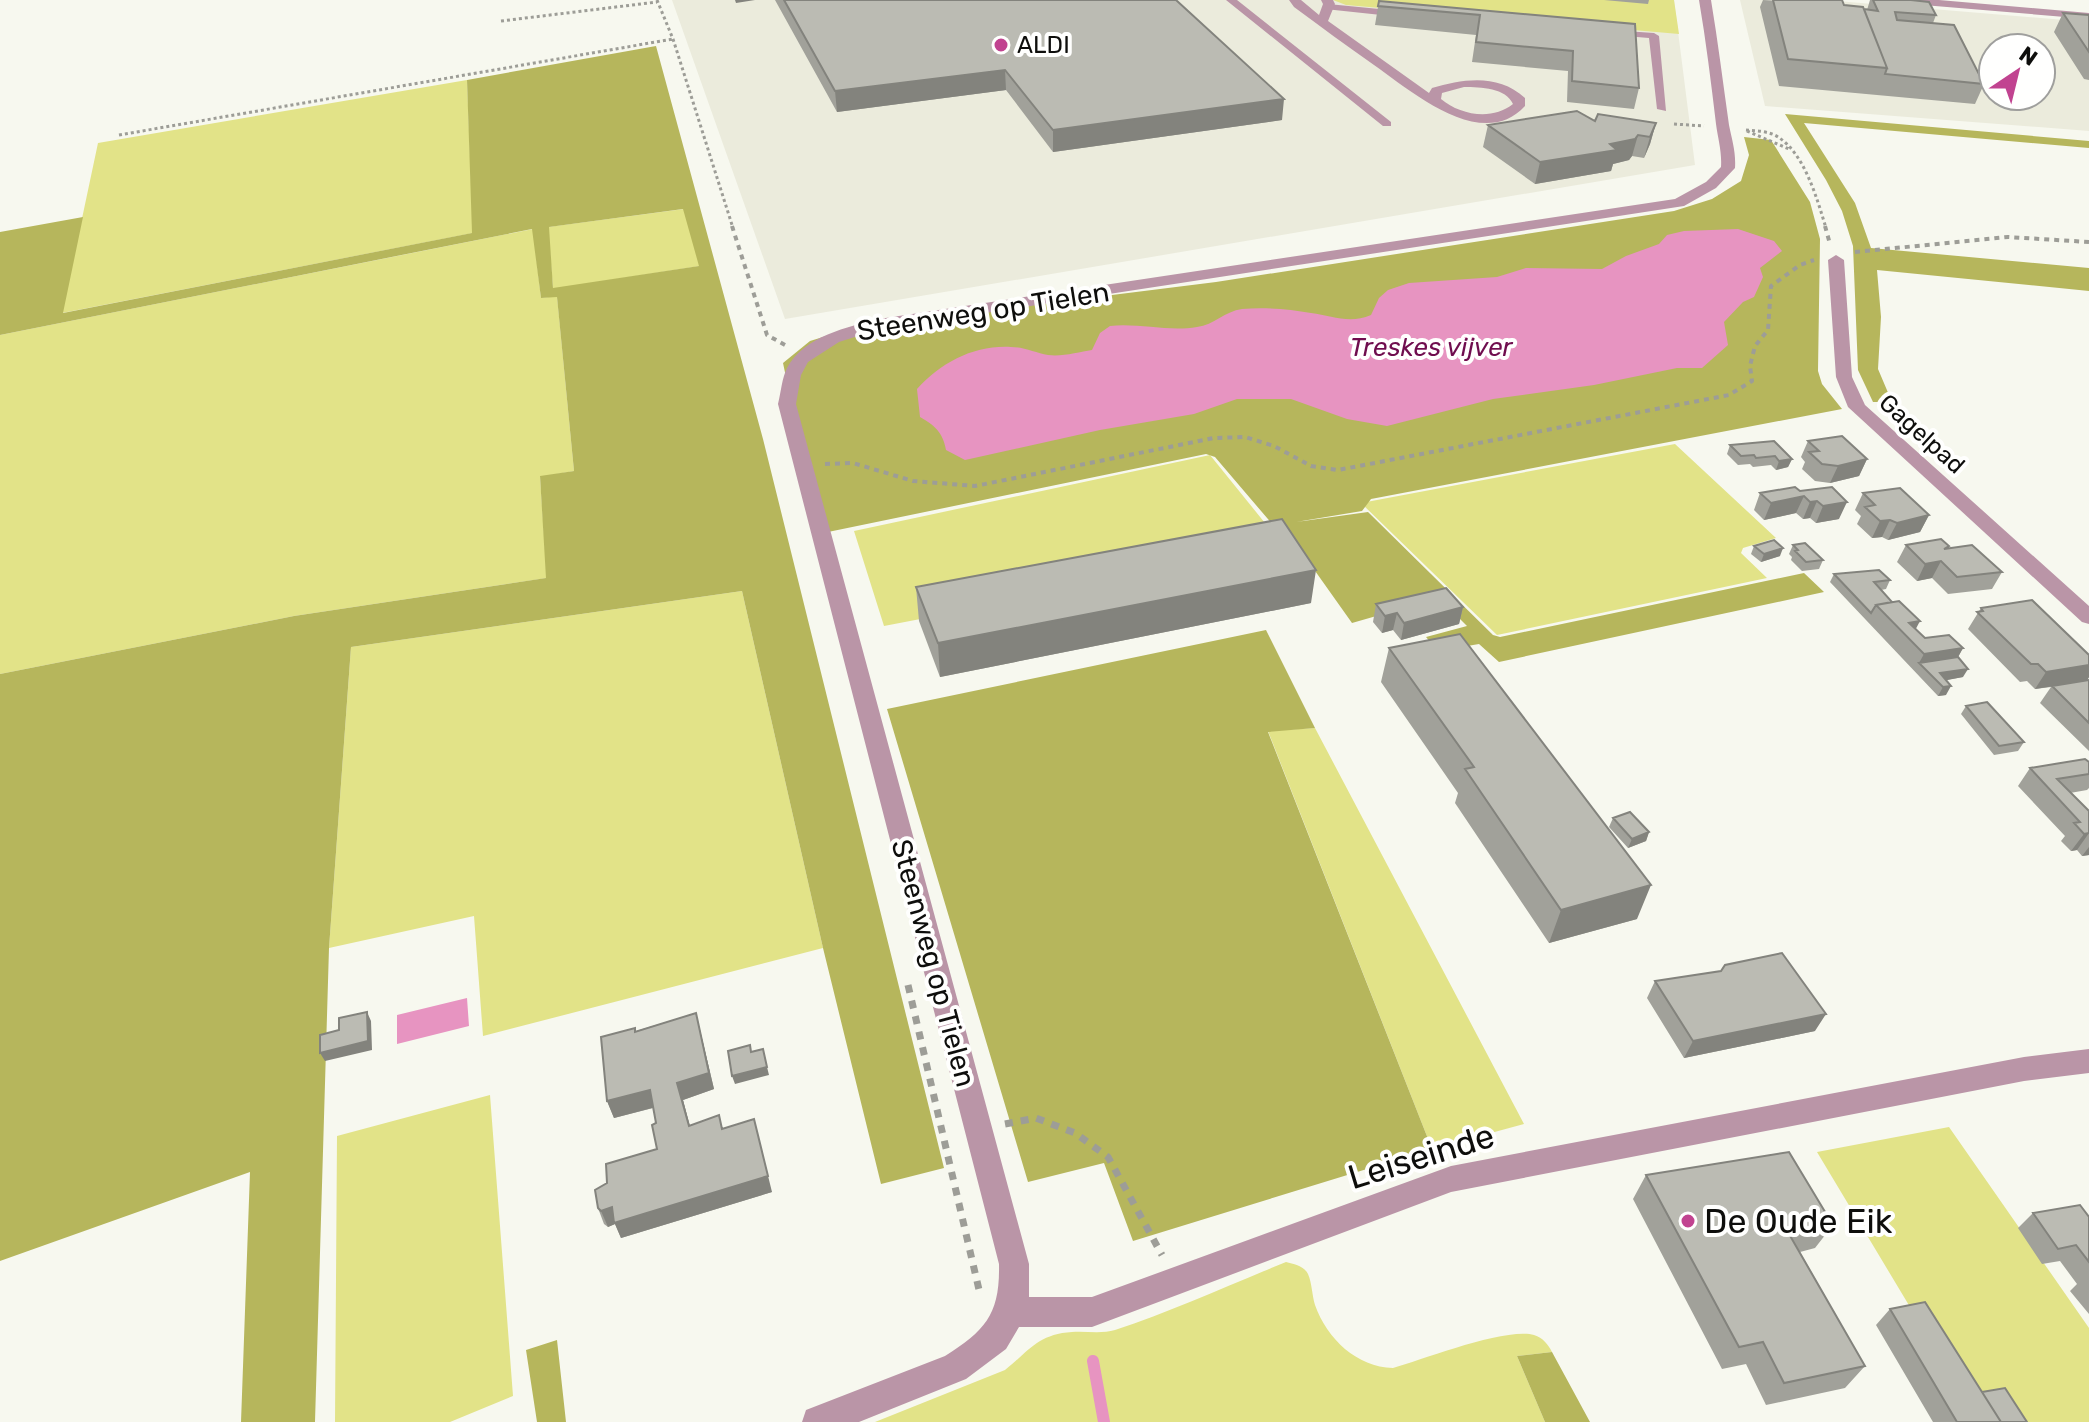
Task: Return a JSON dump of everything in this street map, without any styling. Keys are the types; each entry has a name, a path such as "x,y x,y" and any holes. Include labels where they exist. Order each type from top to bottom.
{"street":[{"path":"1295,0 1322,22 1402,80 1438,105 1458,114 1484,117 1508,114 1519,106 1516,96 1499,88 1475,83 1402,80"},
{"name":"Steenweg op Tielen","path":"1010,1312 1016,1289 1014,1264 787,404 796,366 815,349 856,330 1679,203 1711,185 1728,168 1729,149 1723,128 1705,0"},
{"path":"1899,0 2089,16"},
{"path":"1322,22 1327,4"},
{"path":"1438,105 1433,95 1442,87 1452,84"},
{"name":"Gagelpad","path":"1834,257 1844,377 1857,407 2089,617"},
{"name":"Leiseinde","path":"1010,1312 1092,1312 1451,1179 2024,1069 2089,1061"},
{"path":"818,1422 955,1368 990,1344 1002,1330 1010,1312"}],"lane":[{"path":"1231,0 1387,124"},
{"path":"1327,4 1405,14"},
{"path":"1601,31 1654,36 1662,109"}],"path":[{"path":"501,21 657,1 673,39 767,335 794,350"},
{"path":"119,135 673,39"},
{"path":"1674,124 1707,126"},
{"path":"1789,149 1744,130 1776,135 1789,149 1814,192 1834,257"},
{"path":"803,466 852,461 890,475 939,487 975,486 1214,438 1245,437 1274,446 1311,466 1338,470 1729,395 1752,381 1750,366 1755,346 1768,330 1771,286 1800,265 1834,257 2008,237 2089,242"},
{"path":"978,1129 1036,1118 1075,1133 1108,1157 1176,1280"},
{"path":"946,1140 981,1297 1010,1312"}],"shaded area":[{"path":"672,0 1674,0 1695,165 785,319"},
{"path":"1333,0 1674,0 1679,34 1346,5"},
{"path":"1740,0 1825,0 2089,22 2089,131 1765,106"},
{"path":"656,46 763,439 944,1168 881,1184 823,948 742,591 351,647 329,948 315,1422 241,1422 250,1172 0,1261 0,674 294,616 546,578 540,476 574,471 557,297 541,298 532,229 0,335 0,232 83,217 63,313 472,233 467,80","holes":["683,209 699,266 553,288 549,227"]},
{"path":"467,80 473,233 62,313 98,143"},
{"path":"1785,114 2089,141 2089,148 1804,123 1855,203 1871,248 2089,268 2089,291 1877,270 1881,317 1878,369 1892,402 1873,402 1858,370 1853,246 1842,211"},
{"path":"1744,137 1771,140 1810,202 1820,239 1818,371 1822,384 1842,409 1371,499 1362,511 1296,522 1368,512 1493,635 1500,637 1804,573 1824,592 1499,662 1479,644 1438,651 1426,637 1467,626 1439,598 1352,623 1291,537 1273,525 1215,457 1206,454 828,532 797,429 783,363 810,341 895,322 1216,282 1674,211 1712,199 1741,181 1749,155"},
{"path":"684,209 700,266 553,289 548,227"},
{"path":"533,229 541,298 557,296 574,471 540,477 547,578 294,616 0,674 0,335"},
{"path":"1675,444 1776,538 1743,548 1741,553 1767,578 1497,635 1361,503"},
{"path":"1210,455 1286,549 884,626 854,531"},
{"path":"742,591 823,948 483,1036 474,916 329,948 351,647"},
{"path":"1266,630 1315,728 1268,732 1432,1149 1133,1241 1104,1163 1028,1182 887,709"},
{"path":"1315,728 1524,1124 1432,1149 1268,731"},
{"path":"490,1095 513,1396 450,1422 335,1422 337,1136"},
{"path":"1949,1127 2089,1328 2089,1422 1979,1422 1817,1152"},
{"path":"1286,1262 1301,1267 1308,1274 1315,1305 1335,1340 1367,1363 1393,1368 1505,1336 1521,1334 1540,1338 1552,1352 1517,1356 1545,1422 875,1422 1005,1370 1051,1336 1115,1330"},
{"path":"557,1340 566,1422 537,1422 526,1350"},
{"path":"1552,1352 1590,1422 1545,1422 1517,1356"}],"water":[{"name":"Treskes vijver","path":"1738,229 1774,241 1782,251 1760,268 1763,277 1754,297 1743,302 1724,322 1728,345 1702,368 1677,368 1594,385 1493,399 1387,426 1347,419 1291,399 1237,399 1194,414 1100,430 965,460 946,450 937,430 920,417 917,389 948,363 984,349 1016,347 1048,355 1070,354 1092,350 1100,333 1110,326 1197,327 1242,309 1285,309 1341,318 1363,318 1371,315 1379,298 1388,290 1409,283 1497,277 1526,268 1602,269 1659,244 1667,235 1684,231"},
{"path":"467,998 469,1026 397,1044 397,1015"}],"building":[{"name":"ALDI","path":"784,0 1176,0 1284,99 1053,130 1005,70 835,91"},
{"path":"1773,0 1842,0 1844,5 1863,7 1887,68 1788,59"},
{"path":"1873,0 1929,2 1936,15 1895,12 1897,20 1954,25 1977,70 1977,83 1885,74 1887,68 1864,9 1878,11"},
{"path":"1379,1 1635,24 1639,88 1572,81 1573,51 1476,42 1480,15 1378,6"},
{"path":"2063,13 2089,15 2089,52"},
{"path":"1577,111 1595,121 1598,114 1656,123 1650,137 1638,135 1635,139 1610,144 1617,150 1540,162 1488,125"},
{"path":"1842,436 1867,459 1838,466 1822,464 1809,452 1819,451 1808,441"},
{"path":"1774,441 1792,459 1779,461 1775,456 1741,456 1730,445"},
{"path":"1795,487 1800,491 1832,487 1847,502 1823,506 1817,501 1810,502 1804,496 1771,503 1760,493"},
{"path":"1900,488 1929,515 1897,523 1880,521 1865,507 1875,505 1863,493"},
{"path":"1282,519 1316,570 938,643 916,587"},
{"path":"1941,539 1949,546 1944,549 1972,545 2002,572 1957,577 1941,561 1925,564 1906,545"},
{"path":"1774,540 1783,548 1764,554 1754,546"},
{"path":"1805,543 1823,560 1806,562 1793,545"},
{"path":"1879,570 1890,580 1874,582 1892,602 1876,605 1871,613 1834,574"},
{"path":"1446,588 1463,607 1404,623 1397,613 1385,616 1376,604"},
{"path":"2032,600 2089,655 2089,665 2046,672 2038,664 2031,664 1977,612 1983,611 1981,608"},
{"path":"1899,601 1920,621 1909,623 1925,638 1949,635 1963,648 1924,654 1876,605"},
{"path":"1460,634 1651,885 1561,910 1465,769 1474,767 1389,648"},
{"path":"1958,657 1968,669 1940,673 1951,686 1943,687 1919,663"},
{"path":"2089,680 2089,723 2052,686"},
{"path":"1987,702 2024,742 1999,746 1966,706"},
{"path":"2085,759 2089,762 2089,774 2057,779 2089,811 2089,833 2084,834 2074,823 2080,822 2030,768"},
{"path":"1630,812 1649,832 1632,839 1613,818"},
{"path":"1782,953 1826,1014 1693,1041 1655,981 1721,971 1725,965"},
{"path":"367,1012 368,1041 320,1053 320,1035 339,1030 339,1018"},
{"path":"696,1013 709,1073 677,1083 689,1126 719,1115 722,1129 754,1119 768,1176 614,1223 612,1207 601,1211 598,1208 595,1190 607,1183 606,1164 657,1149 652,1125 656,1123 650,1090 607,1101 601,1037 635,1028 635,1032"},
{"path":"750,1045 751,1052 763,1049 767,1067 732,1076 728,1051"},
{"path":"1789,1152 1833,1225 1789,1234 1865,1366 1784,1383 1763,1342 1739,1347 1646,1175"},
{"path":"2080,1205 2089,1217 2089,1262 2076,1245 2058,1249 2033,1213"},
{"path":"1925,1302 2001,1422 1957,1422 1890,1309"},
{"path":"2005,1388 2027,1422 2001,1422 1982,1392"}],"waterway":[{"path":"1093,1361 1104,1422"}],"place":[{"name":"ALDI","path":"1001,45"},
{"name":"De Oude Eik","path":"1688,1221"}]}
